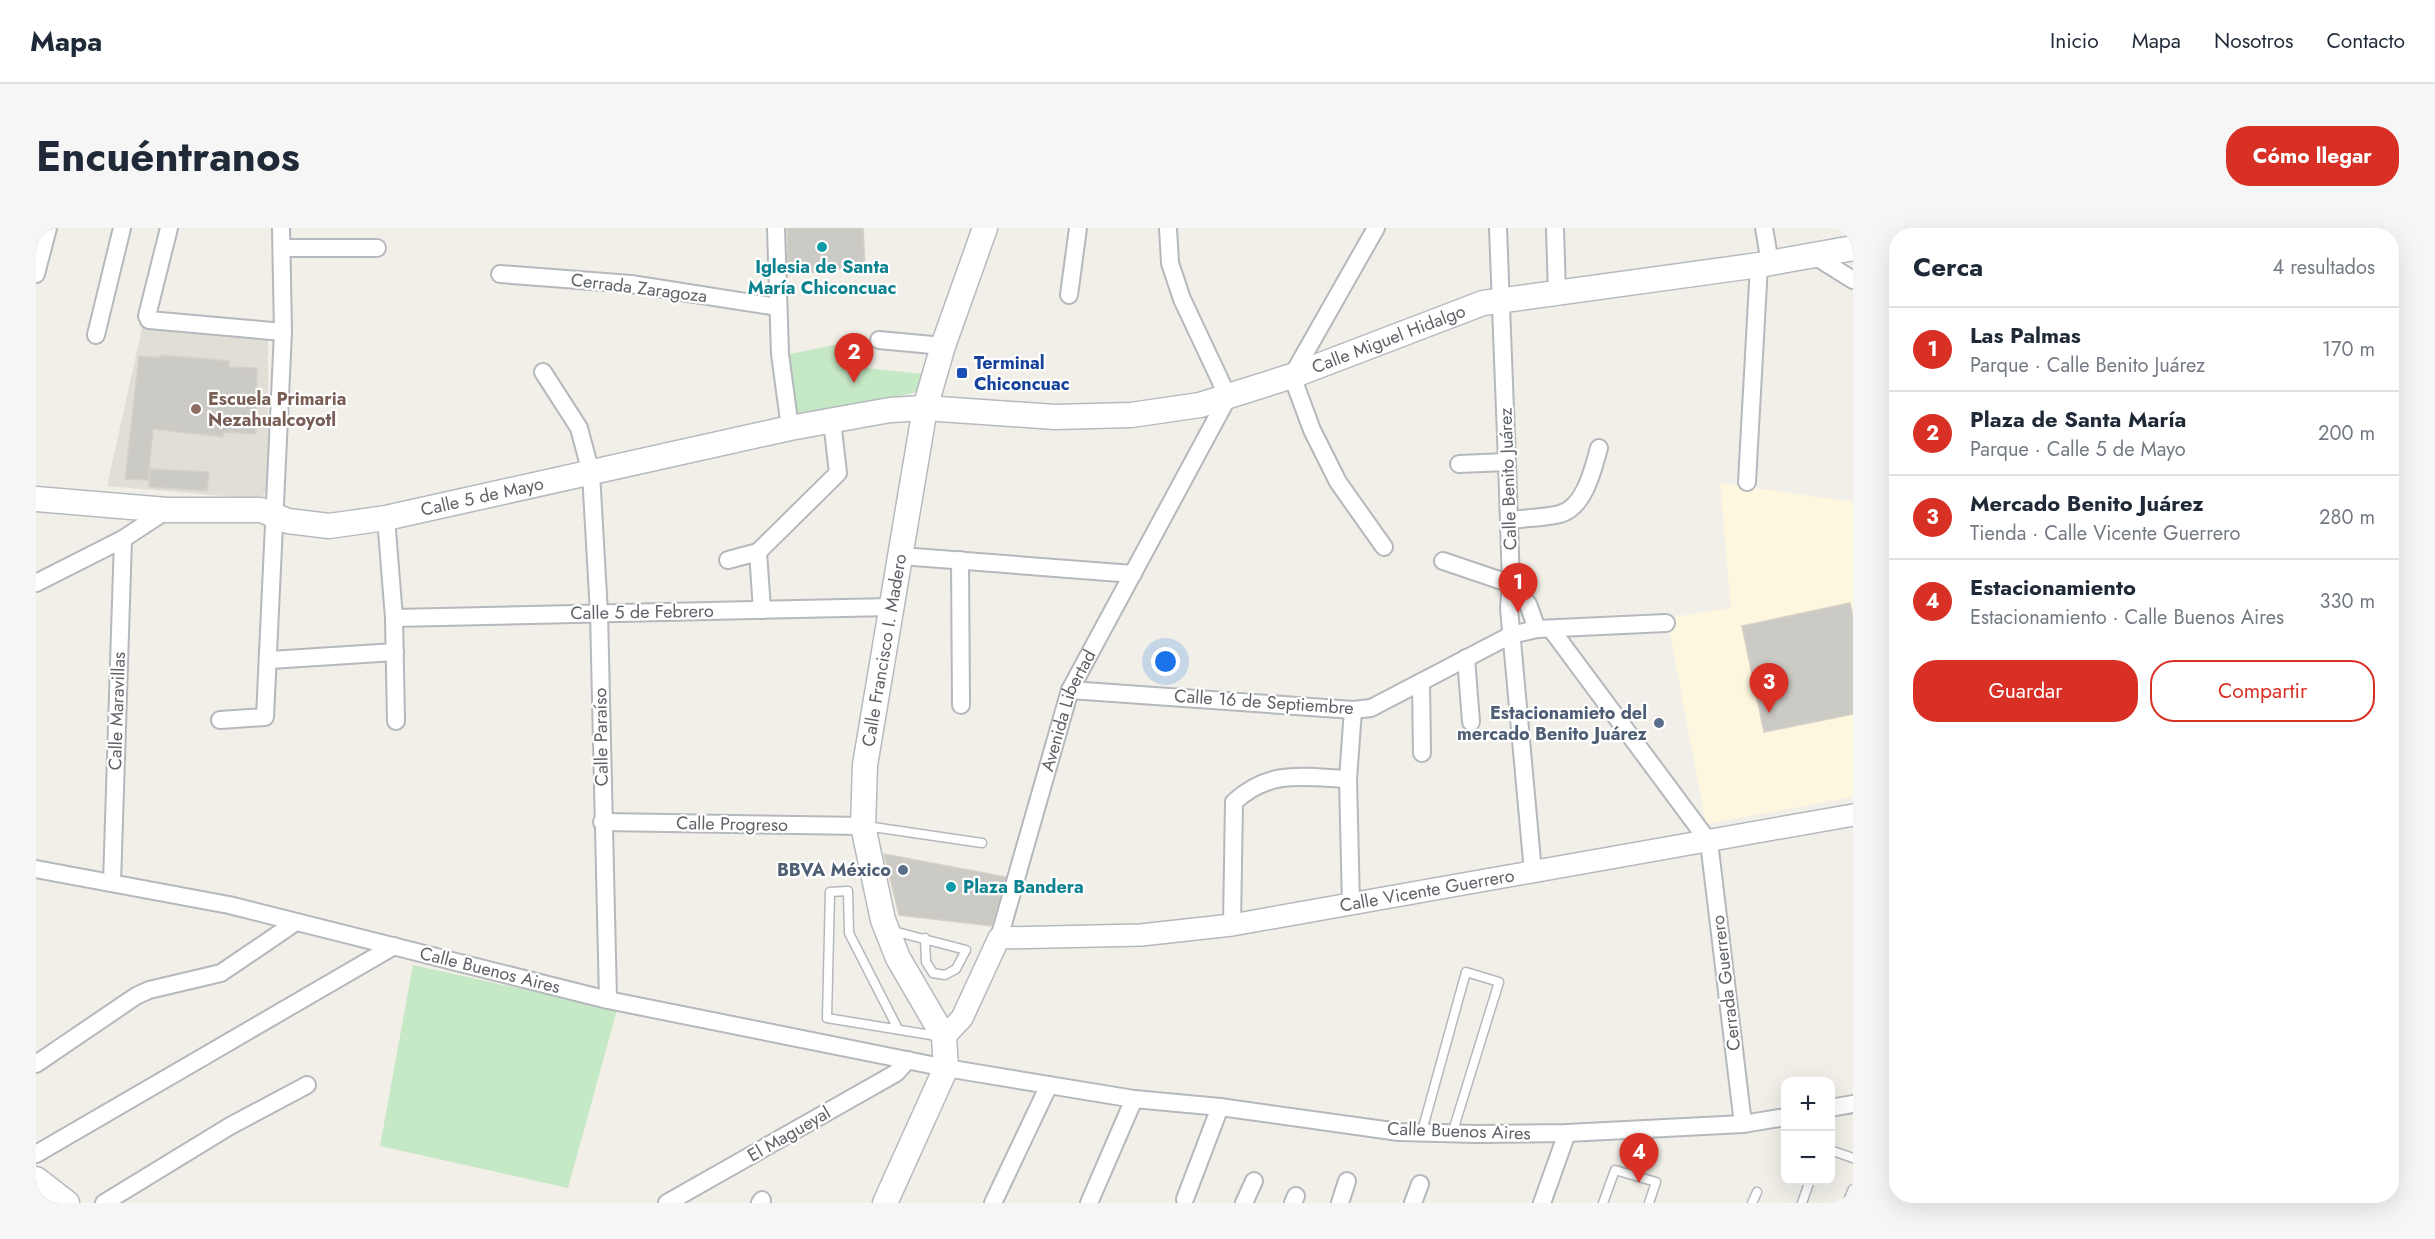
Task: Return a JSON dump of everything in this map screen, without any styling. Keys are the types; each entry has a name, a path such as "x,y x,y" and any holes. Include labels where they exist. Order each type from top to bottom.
{"main road":[{"name":"Calle Francisco I. Madero","path":"946,1068 944,1037 915,992 886,929 863,826 866,765 926,408 943,346 985,228"},
{"name":"Calle Miguel Hidalgo","path":"926,408 1055,417 1131,415 1228,397 1292,376 1483,303 1765,264 1853,248"},
{"name":"Calle 5 de Mayo","path":"36,500 167,510 261,510 276,514 288,521 328,526 386,518 790,428 890,410 926,408"},
{"path":"885,1203 946,1068"},
{"path":"36,1179 67,1203"}],"street":[{"path":"36,274 48,228"},
{"path":"96,335 122,228"},
{"path":"168,228 147,316 148,320 283,332"},
{"path":"220,720 265,717 270,660 283,332 281,228"},
{"path":"776,228 780,354 790,428"},
{"path":"1069,295 1078,228"},
{"path":"1168,228 1170,263 1182,299 1228,397"},
{"path":"1376,228 1292,376 1312,430 1338,482 1384,547"},
{"name":"Calle Benito Juárez","path":"1498,228 1511,584 1509,608 1533,872"},
{"path":"1555,228 1557,294"},
{"path":"1748,482 1765,264 1764,228"},
{"path":"282,248 377,248"},
{"path":"1813,255 1853,280"},
{"name":"Cerrada Zaragoza","path":"500,274 631,285 778,307"},
{"path":"879,340 943,346"},
{"name":"Calle Paraíso","path":"543,372 579,428 591,473 599,613 602,822 608,1000"},
{"name":"Avenida Libertad","path":"944,1037 962,1018 999,938 1071,690 1228,397"},
{"path":"728,560 758,552 838,473 832,421"},
{"path":"1509,520 1560,514 1569,510 1591,477 1599,448"},
{"path":"1459,464 1507,462"},
{"path":"36,583 123,539 167,510"},
{"path":"386,518 394,618 396,721"},
{"name":"Calle Maravillas","path":"112,883 123,539"},
{"path":"758,552 762,610"},
{"path":"901,556 1133,574"},
{"path":"960,560 961,705"},
{"path":"1443,561 1511,584 1709,842"},
{"name":"Calle 5 de Febrero","path":"394,618 891,607"},
{"name":"Calle 16 de Septiembre","path":"1071,690 1353,710 1371,708 1511,635 1544,629 1666,623"},
{"path":"270,660 394,652"},
{"path":"1466,658 1471,722"},
{"path":"1421,682 1422,753"},
{"path":"1351,904 1348,778 1353,710"},
{"path":"1232,925 1234,802 1256,785 1282,776 1348,778"},
{"name":"Calle Vicente Guerrero","path":"999,938 1141,935 1232,925 1709,842 1853,814"},
{"name":"Calle Progreso","path":"602,822 863,826"},
{"name":"Cerrada Guerrero","path":"1709,842 1743,1124"},
{"name":"Calle Buenos Aires","path":"36,869 229,905 608,1000 946,1068 1134,1098 1220,1107 1399,1132 1422,1131 1452,1134 1567,1133 1743,1124 1781,1118"},
{"path":"36,1064 136,996 149,990 221,973 296,922"},
{"path":"36,1154 394,946"},
{"name":"El Magueyal","path":"668,1203 896,1073 908,1060"},
{"path":"104,1203 230,1126 307,1085"},
{"path":"993,1203 1048,1085"},
{"path":"1089,1203 1134,1098"},
{"path":"1835,1107 1853,1104"},
{"path":"1185,1199 1220,1107"},
{"path":"1542,1203 1567,1133"},
{"path":"1244,1203 1254,1181"},
{"path":"1340,1203 1347,1181"},
{"path":"1413,1203 1420,1184"}],"lane":[{"path":"863,826 982,843"},
{"path":"898,1029 849,933 848,891 830,892 827,1018 944,1037"},
{"path":"886,929 925,939 966,950 956,969 945,975 933,973 926,962 925,939"},
{"path":"1422,1131 1466,972 1499,982 1452,1134"},
{"path":"1835,1152 1853,1158"},
{"path":"1603,1203 1615,1170 1656,1182 1649,1203"},
{"path":"1802,1203 1808,1185"},
{"path":"1847,1203 1853,1189"},
{"path":"1752,1203 1757,1192"}],"shaded area":[{"name":"Escuela Primaria Nezahualcoyotl","path":"142,328 268,333 268,490 259,499 107,486"},
{"path":"1720,483 1853,502 1853,797 1706,824 1667,618 1731,608"}],"green space":[{"path":"864,339 865,368 925,374 917,392 792,419 785,355"},
{"path":"413,965 617,1010 568,1188 380,1146"}],"building":[{"name":"Iglesia de Santa María Chiconcuac","path":"787,228 863,228 865,266 788,275"},
{"path":"160,355 230,361 229,367 257,368 256,434 223,432 223,437 153,429 148,480 125,479 139,356 160,358"},
{"path":"150,469 209,472 207,491 149,487"},
{"path":"1850,603 1853,616 1853,714 1764,732 1742,626"},
{"name":"Plaza Bandera","path":"884,854 1006,877 992,926 899,915"}],"place":[{"name":"Iglesia de Santa María Chiconcuac","path":"822,247"},
{"name":"Terminal Chiconcuac","path":"962,373"},
{"name":"Plaza de Santa María","path":"854,383"},
{"name":"Escuela Primaria Nezahualcoyotl","path":"196,409"},
{"name":"Las Palmas","path":"1518,613"},
{"name":"Mercado Benito Juárez","path":"1769,713"},
{"name":"Estacionamieto del mercado Benito Juárez","path":"1659,723"},
{"name":"BBVA México","path":"903,870"},
{"name":"Plaza Bandera","path":"951,887"},
{"name":"Estacionamiento","path":"1639,1183"}]}
